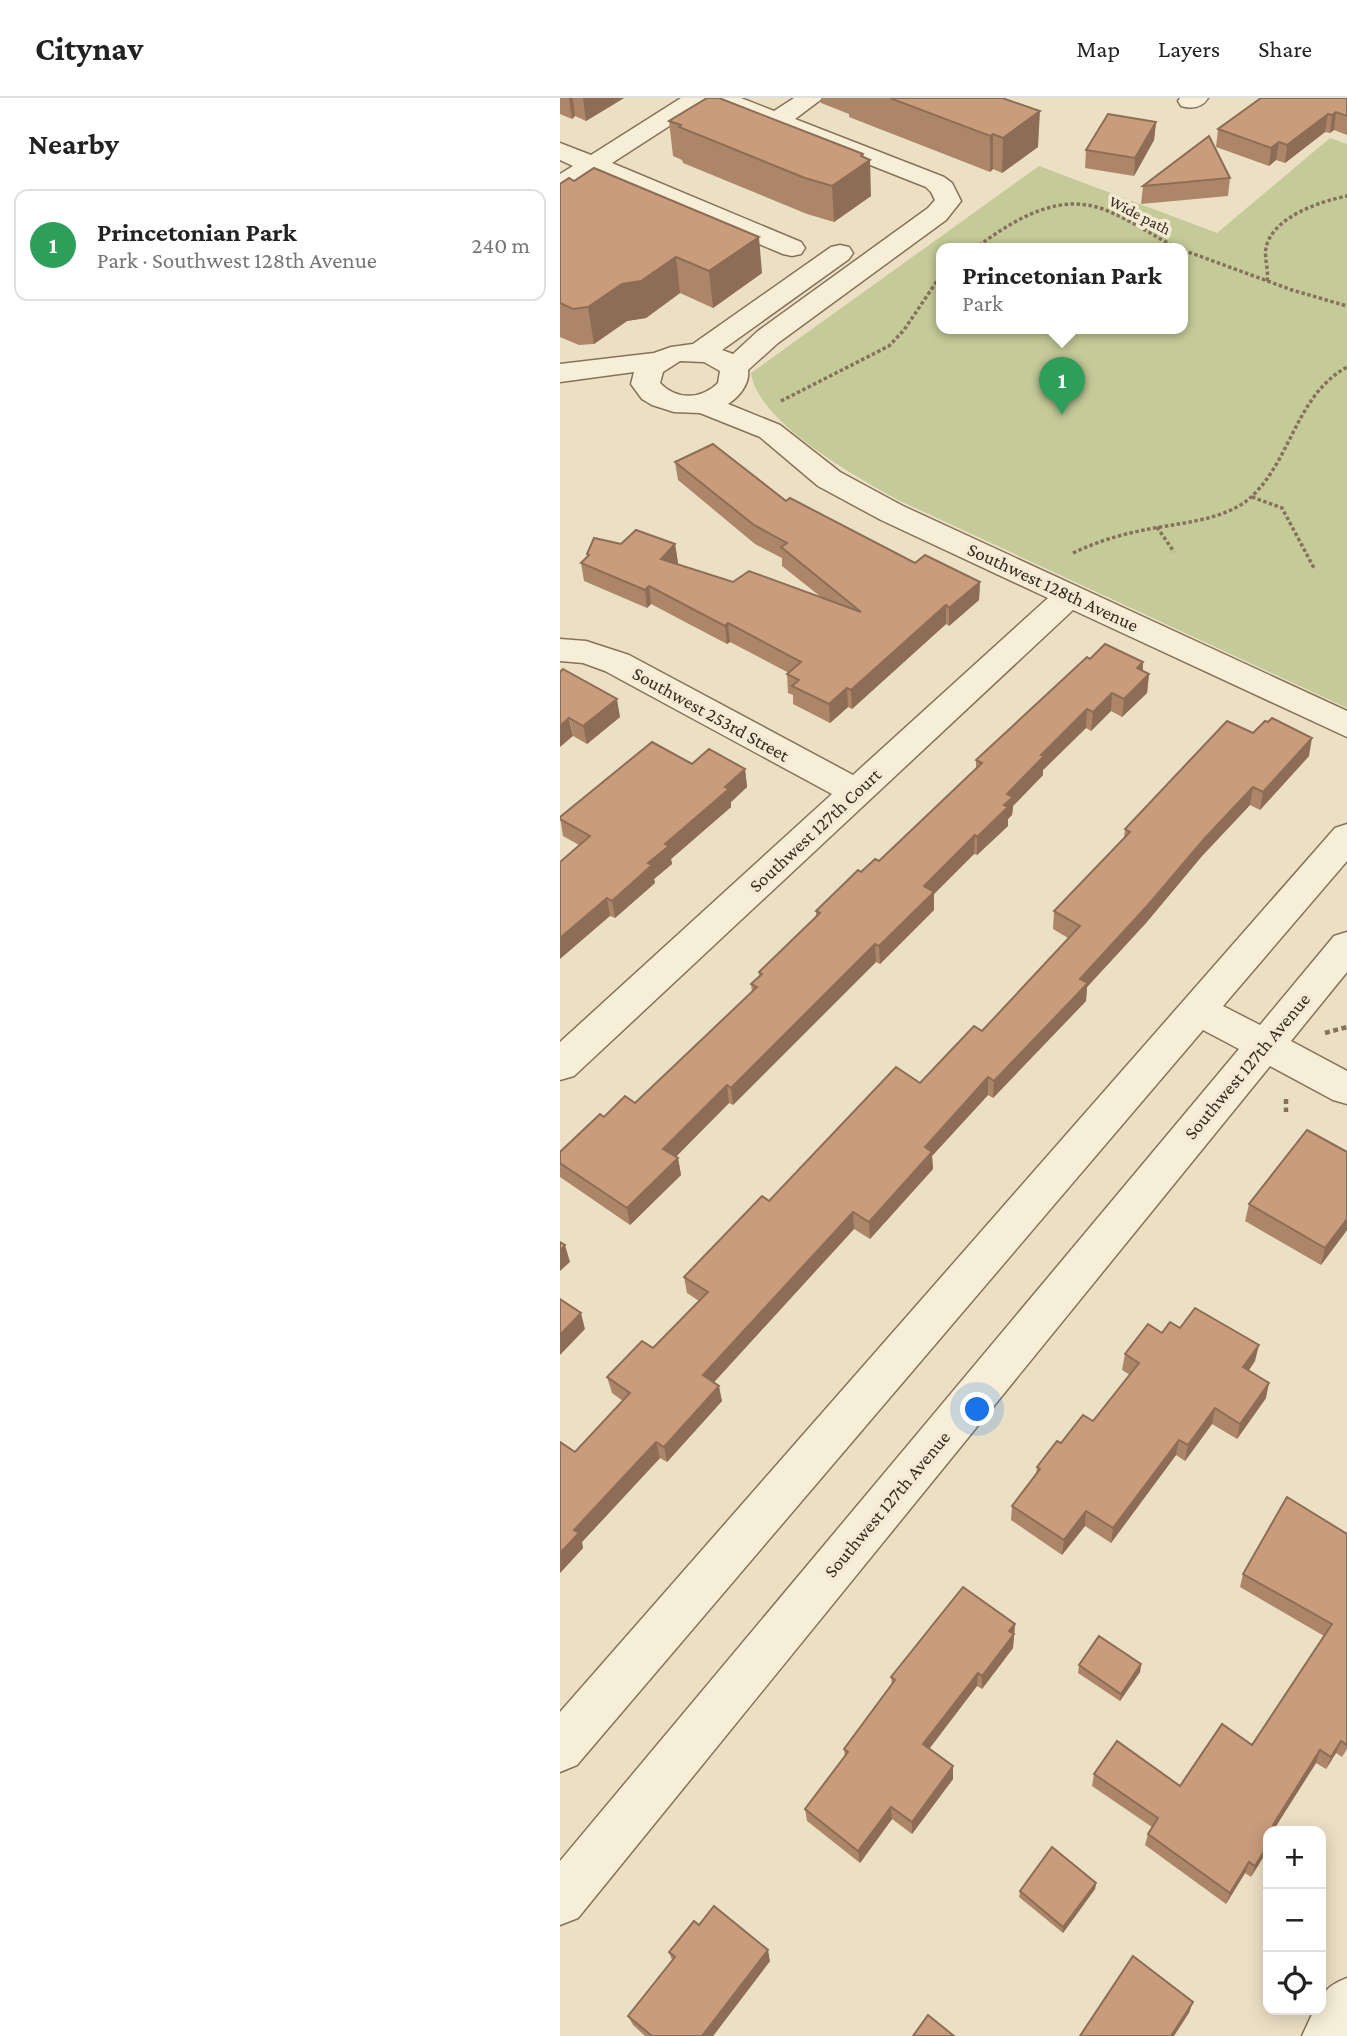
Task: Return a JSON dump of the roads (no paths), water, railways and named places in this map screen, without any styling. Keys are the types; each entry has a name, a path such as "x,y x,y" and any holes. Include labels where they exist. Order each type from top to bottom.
{"street":[{"path":"560,185 698,98"},
{"path":"560,373 650,392 672,403 701,403 725,393 732,385 734,373 768,337 945,207 948,201 943,188 913,174 719,98"},
{"path":"776,120 811,98"},
{"path":"560,151 792,248"},
{"path":"700,352 913,201 919,194 920,187 913,174"},
{"path":"560,373 700,352 717,356 734,373"},
{"path":"650,392 645,384 645,376 659,360"},
{"name":"Southwest 128th Avenue","path":"734,373 770,431"},
{"name":"Southwest 128th Avenue","path":"701,403 770,431 811,467 848,490 1347,725"},
{"name":"Southwest 127th Court","path":"560,1065 1070,594"},
{"name":"Southwest 253rd Street","path":"560,650 586,652 617,663 856,792"},
{"path":"560,1748 1347,837"},
{"name":"Southwest 127th Avenue","path":"560,1899 1347,946"},
{"path":"1199,1010 1347,1088"},
{"path":"1328,2036 1347,2004"}],"place":[{"name":"Princetonian Park","path":"1062,415"}]}
